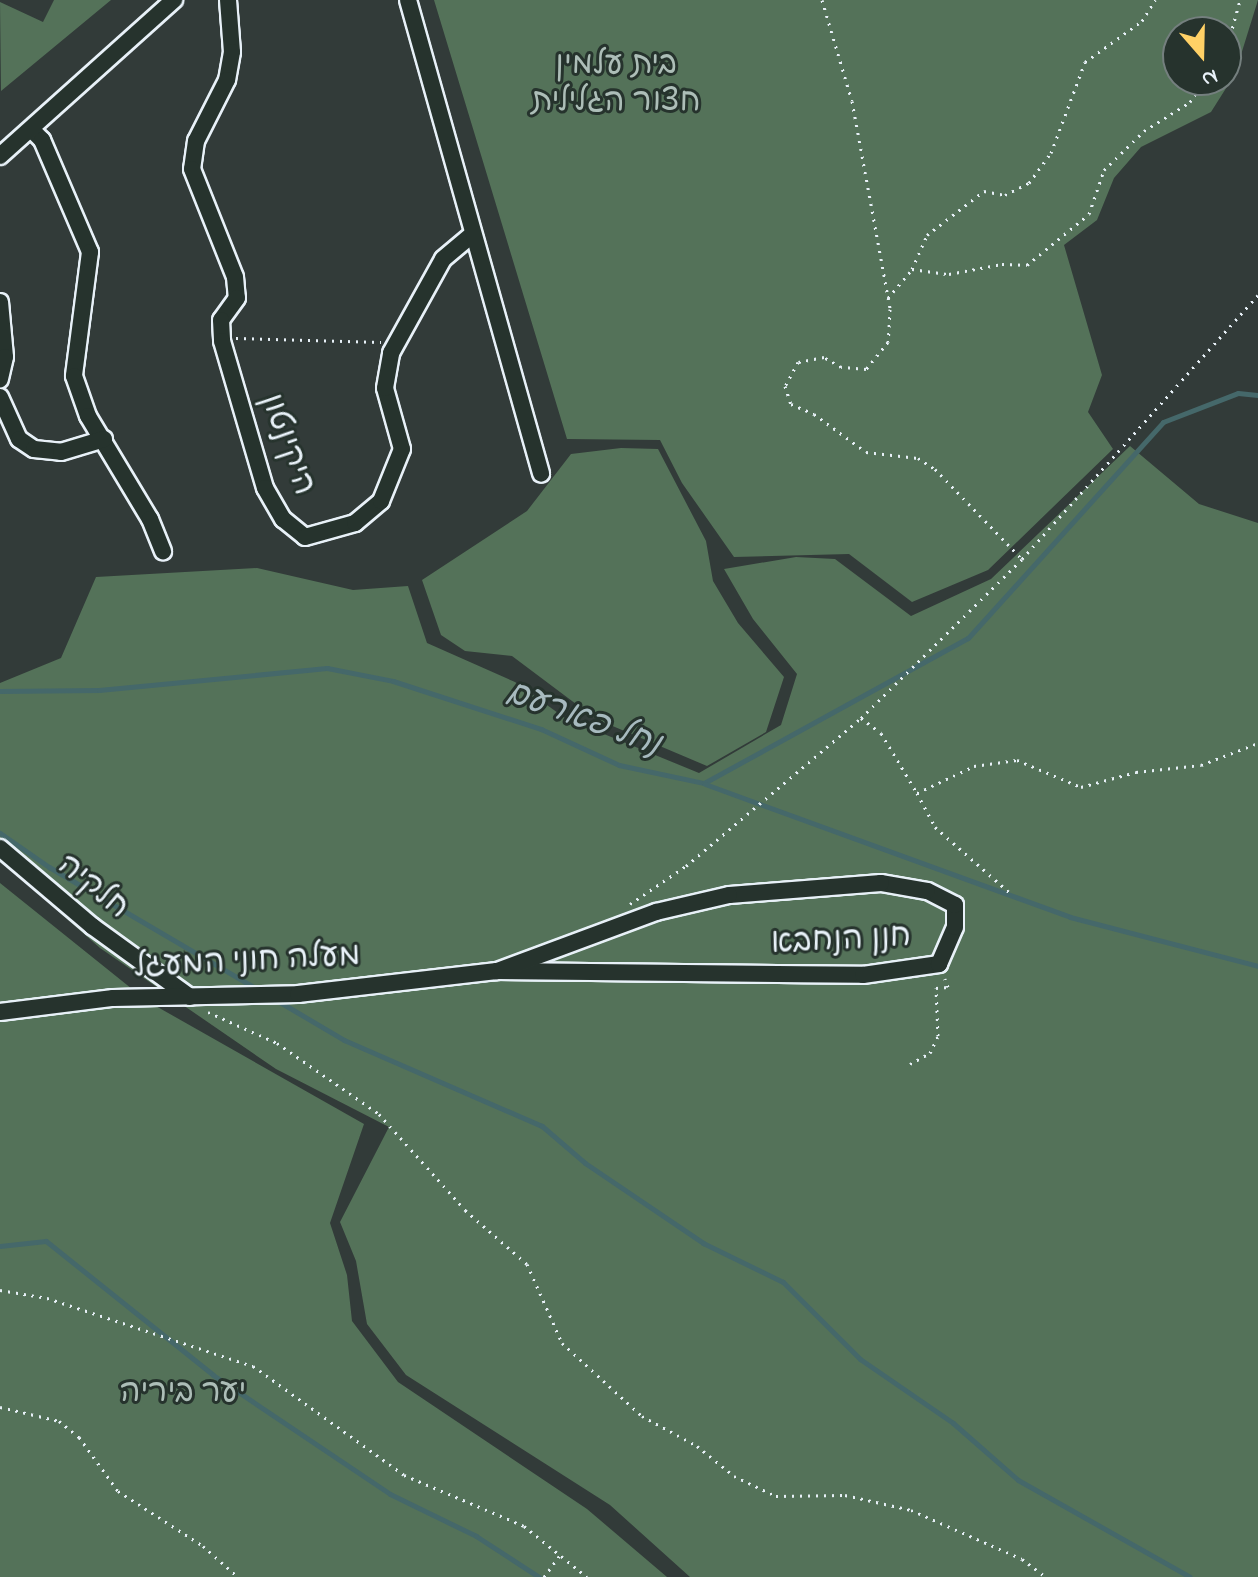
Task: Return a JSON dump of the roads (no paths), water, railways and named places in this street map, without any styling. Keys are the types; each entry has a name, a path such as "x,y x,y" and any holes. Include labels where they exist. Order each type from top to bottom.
{"street":[{"path":"0,156 174,0"},
{"name":"היקינטון","path":"228,0 232,52 227,80 196,141 192,169 235,277 237,298 221,320 222,337 265,488 283,519 305,537 355,523 381,501 402,449 385,388 396,343 443,259 470,236"},
{"path":"408,0 470,236 541,474"},
{"path":"31,129 42,140 90,252 79,306 74,376 88,416 104,439 163,552"},
{"path":"0,302 5,357 0,379"},
{"path":"0,397 19,439 34,449 61,452 104,439"},
{"name":"חלקיה","path":"0,848 92,926 190,997"},
{"name":"חנן הנחבא","path":"881,883 927,891 955,905 955,927 939,964 863,975 497,971 656,912 729,895 881,883"},
{"name":"מעלה חוני המעגל","path":"0,1012 113,998 298,994 497,971"}],"waterway":[{"name":"נחל פארעם","path":"0,691 99,690 327,668 393,681 541,729 619,765 704,783 968,638 1163,422 1238,393 1258,395"},
{"path":"705,784 1070,917 1258,966"},
{"path":"0,833 49,867 259,990"},
{"path":"278,1001 344,1040 542,1126 585,1163 703,1243 783,1282 860,1359 953,1423 1018,1480 1190,1577"},
{"path":"0,1246 46,1241 213,1375 390,1494 476,1536 539,1577"}],"park label":[{"name":"בית עלמין חצור הגלילית","path":"616,86"},
{"name":"יער ביריה","path":"183,1394"}]}
